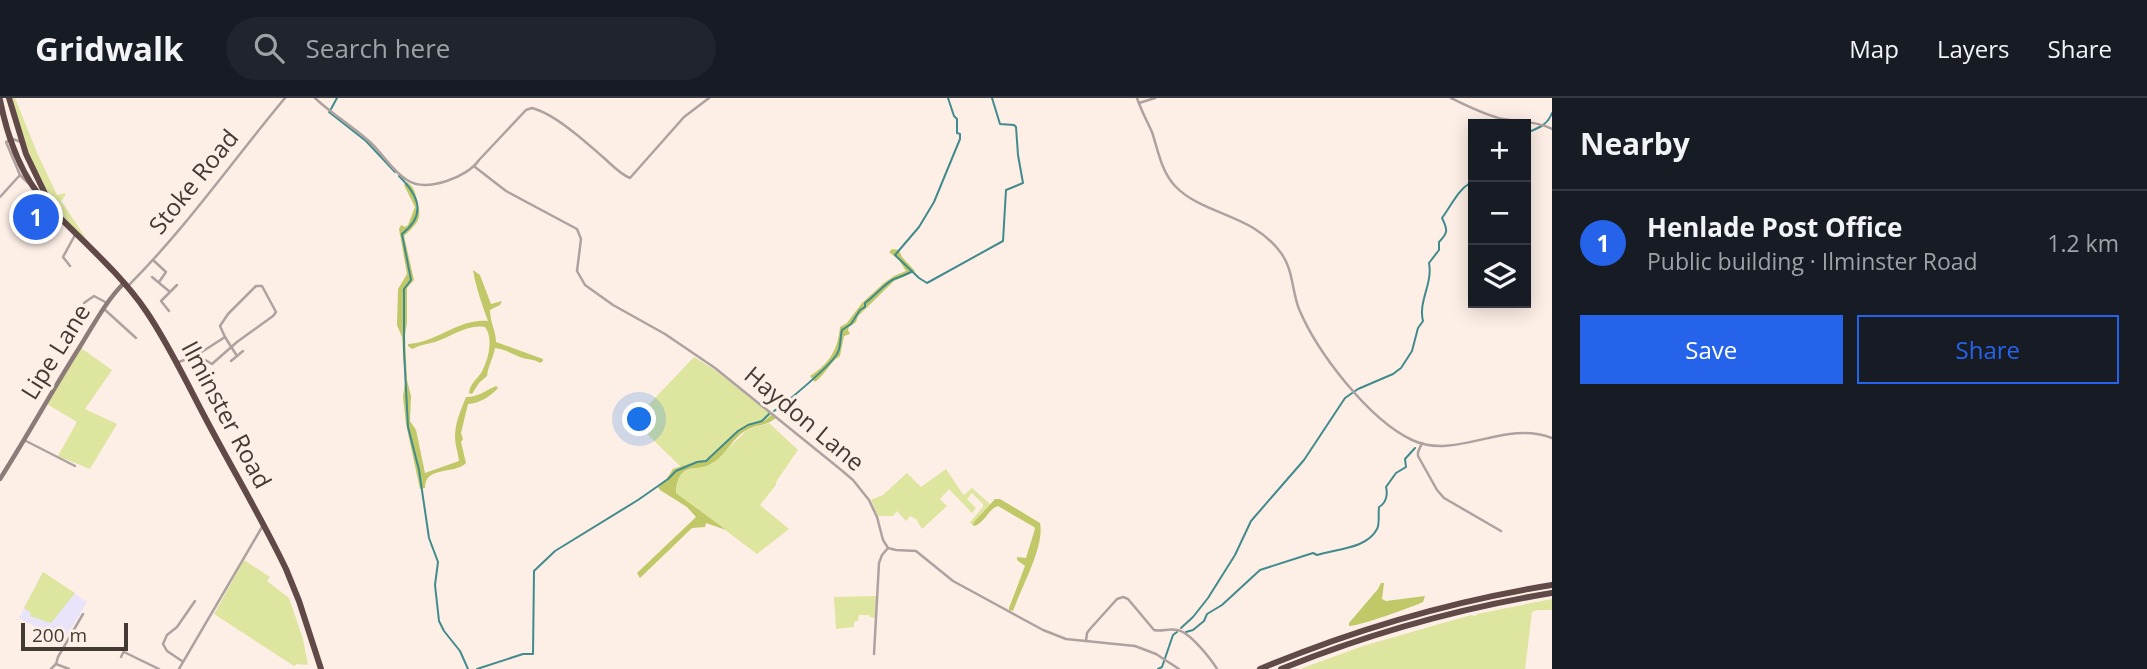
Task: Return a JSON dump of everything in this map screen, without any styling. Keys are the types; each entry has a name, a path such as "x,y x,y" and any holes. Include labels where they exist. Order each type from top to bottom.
{"highway":[{"name":"Ilminster Road","path":"9,98 22,143 52,208"},
{"name":"Ilminster Road","path":"0,100 21,164 34,186 75,235 126,285 155,326 265,526 294,585 321,669"},
{"path":"1260,669 1330,642 1408,617 1552,585"},
{"path":"1281,669 1412,625 1552,593"}],"street":[{"name":"Stoke Road","path":"126,285 153,260 195,211 285,98"},
{"path":"315,98 367,140 410,182 443,183 475,167 526,110 532,108 561,124 629,178 684,117 709,98"},
{"path":"1137,98 1152,132 1162,165 1174,185 1209,206 1253,227 1282,254 1287,262 1297,304 1318,345 1356,395 1395,429 1413,441 1445,446 1524,431 1552,438"},
{"path":"1139,103 1155,98"},
{"path":"1451,98 1490,115 1552,129"},
{"path":"12,139 15,124"},
{"path":"22,143 12,139 6,142 20,175 34,186"},
{"name":"Haydon Lane","path":"475,167 506,191 577,229 581,239 577,271 590,289 715,368 801,435 853,481 874,508 888,548"},
{"path":"0,197 20,175"},
{"path":"70,266 63,257 75,235"},
{"path":"153,260 166,272 159,282"},
{"path":"152,276 170,292"},
{"name":"Lipe Lane","path":"0,479 105,306 126,285"},
{"path":"169,311 160,303 177,285"},
{"path":"197,355 212,364 231,348 275,314 262,286 256,286 220,326 231,348 237,356"},
{"path":"84,303 94,296 96,291"},
{"path":"94,296 136,338"},
{"path":"176,364 197,355 225,337"},
{"path":"231,361 243,351"},
{"path":"23,439 75,466"},
{"path":"1422,443 1418,456 1440,494 1450,503 1502,531"},
{"path":"179,669 259,530 265,526"},
{"path":"874,654 879,563 888,548 916,551 950,580 1043,630 1066,639 1135,646 1156,654 1178,669"},
{"path":"1086,641 1090,629 1117,599 1122,597 1128,599 1154,630 1177,629 1186,635 1204,651 1217,669"},
{"path":"183,661 167,651 163,644 167,635 177,627 195,601"},
{"path":"51,669 82,618"},
{"path":"121,657 126,647"},
{"path":"124,652 159,669"},
{"path":"56,664 69,669"}],"shaded area":[{"path":"43,572 87,602 63,642 19,618"}],"green space":[{"path":"10,98 15,98 57,195 65,193 61,201 85,237 69,223 47,190 30,155"},
{"path":"407,182 415,192 419,218 404,236 414,280 407,288 407,380 411,396 410,421 416,430 425,473 459,461 455,432 466,397 478,395 496,386 498,388 485,399 468,404 461,433 466,463 455,469 435,473 426,481 425,488 420,489 406,424 402,337 397,325 398,289 407,274 399,229 401,225 408,225 415,207 404,185"},
{"path":"892,249 899,250 915,271 894,281 858,316 856,322 849,327 850,334 844,336 840,356 815,382 810,376 831,356 840,327 847,323 862,303 884,283 906,271 899,260 889,252"},
{"path":"473,270 480,275 491,304 502,301 490,310 496,342 543,361 540,363 495,348 487,376 472,394 469,393 471,387 484,368 488,356 489,338 485,327 465,329 412,349 408,344 428,340 467,323 488,321"},
{"path":"81,348 112,370 85,409 117,424 90,469 58,456 77,422 47,404"},
{"path":"694,357 772,415 764,421 741,428 705,461 681,467 635,419"},
{"path":"772,415 776,418 741,434 714,462 684,471 677,482 676,493 726,530 706,523 705,527 692,528 640,578 637,573 696,517 687,507 658,487 673,469 705,461 741,428 764,421"},
{"path":"769,423 798,450 760,505 789,529 757,554 676,493 681,473 712,464 747,430"},
{"path":"946,469 964,495 972,488 990,504 973,523 976,526 970,522 983,504 972,493 967,499 976,508 972,513 949,489 940,499 947,506 922,529 916,519 910,516 906,521 897,511 893,516 878,516 871,500 883,495 907,473 921,487"},
{"path":"995,499 1000,499 1040,523 1041,532 1036,555 1013,611 1009,608 1025,566 1017,557 1026,558 1035,529 998,506 974,526 973,523"},
{"path":"244,560 270,577 267,581 289,598 303,639 308,665 294,666 214,614"},
{"path":"43,572 75,593 51,623 30,616 31,613 24,608"},
{"path":"1381,583 1384,583 1382,599 1386,601 1425,596 1423,602 1349,626 1349,623"},
{"path":"876,596 875,618 859,615 854,627 836,629 834,597"},
{"path":"1552,599 1552,610 1532,612 1525,669 1300,669 1363,646 1471,615"}],"waterway":[{"path":"331,109 337,98"},
{"path":"948,98 957,119 960,139 934,202 919,227 895,255 927,283 1003,241 1006,190 1023,183 1016,127 1000,124 992,98"},
{"path":"329,112 366,141 395,172"},
{"path":"1531,131 1545,124 1552,113"},
{"path":"399,176 412,191 417,206 415,220 402,234 411,280 404,289 408,427 419,470 429,538 438,562 435,585 439,621 460,651 468,669"},
{"path":"1181,628 1208,598 1235,555 1251,521 1304,460 1345,398 1401,368 1412,351 1418,328 1423,321 1422,306 1429,278 1429,263 1439,250 1439,242 1446,231 1442,218 1458,194 1470,182"},
{"path":"774,411 809,383 835,357 839,350 842,330 851,324 865,307 865,303 891,281 911,272"},
{"path":"477,669 523,654 533,654 534,571 555,551 638,500 676,471 706,461 738,431 762,421 769,414"},
{"path":"1186,632 1204,621 1207,614 1222,605 1260,570 1313,553 1317,555 1366,541 1378,527 1379,507 1386,498 1386,487 1396,473 1406,467 1405,459 1415,448"},
{"path":"1158,669 1162,667 1173,635 1177,632"}],"place":[{"name":"Henlade Post Office","path":"36,217"}]}
